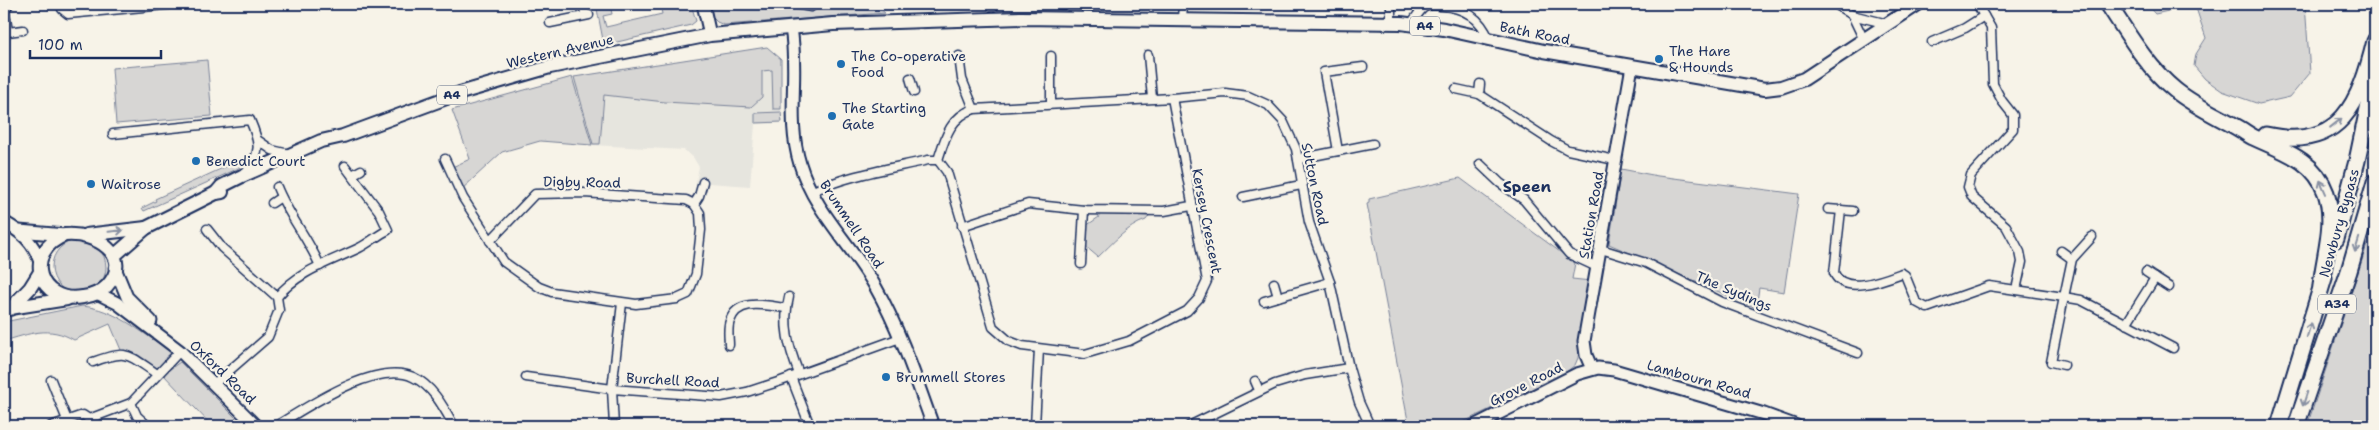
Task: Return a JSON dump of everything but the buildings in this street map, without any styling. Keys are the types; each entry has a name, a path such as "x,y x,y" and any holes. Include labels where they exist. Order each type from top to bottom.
{"highway":[{"path":"2108,4 2146,60 2161,77 2206,112 2304,162 2322,184 2330,211 2331,224 2321,286"},
{"path":"2240,129 2290,139 2307,138 2328,130 2346,114 2355,102 2366,76 2375,41"},
{"name":"Newbury Bypass","path":"2279,426 2357,161 2375,75"},
{"name":"Newbury Bypass","path":"2296,426 2349,271 2375,182"}],"main road":[{"name":"Bath Road","path":"791,28 963,19 1182,19 1391,22 1746,86 1773,88 1789,85 1804,79 1918,4"},
{"name":"Western Avenue","path":"216,192 227,191 320,150 344,136 439,99 502,80 606,55 710,35 791,28"},
{"name":"Western Avenue","path":"114,262 146,228 216,192 222,186 289,154 321,141 344,136"},
{"name":"Western Avenue","path":"86,235 146,228"},
{"name":"A4","path":"65,235 86,235 108,247 114,262 110,281 97,293"},
{"path":"7,310 30,288 40,267 43,252 48,246 65,235"},
{"path":"40,267 45,285 52,292 59,296 72,298"},
{"path":"7,310 97,293"}],"street":[{"path":"5,4 6,33 23,30"},
{"path":"61,4 62,9 68,14 176,4"},
{"path":"550,23 587,15 584,4"},
{"path":"703,4 710,35"},
{"path":"795,4 811,8"},
{"path":"1182,19 1183,4"},
{"path":"1391,4 1391,22"},
{"path":"1410,24 1417,18 1422,8 1431,4 1452,5 1469,13 1484,28 1489,39"},
{"path":"1834,4 1852,15 1889,24"},
{"path":"1977,4 1991,28 1993,84 2013,115 2013,128 1971,175 1968,187 1972,197 2006,226 2020,252 2022,262 2016,290"},
{"path":"1852,15 1864,40"},
{"path":"1932,42 1965,28 1984,16"},
{"name":"Brummell Road","path":"791,28 792,125 799,161 811,192 867,273 900,338 933,426"},
{"path":"1148,55 1152,98"},
{"path":"959,56 962,80 974,108"},
{"path":"1051,56 1051,104"},
{"name":"Station Road","path":"1592,369 1584,341 1632,66"},
{"path":"1338,151 1324,72 1364,67"},
{"path":"910,78 914,92"},
{"path":"1479,94 1480,84"},
{"path":"1456,89 1479,94 1568,150 1615,160"},
{"name":"Sutton Road","path":"1172,98 1234,93 1268,105 1283,121 1292,138 1298,159 1301,185 1309,222 1330,282 1359,402 1370,426"},
{"path":"811,192 831,183 928,160 938,160 951,126 964,112 974,108 1172,98"},
{"name":"Kersey Crescent","path":"938,160 947,172 993,327 1009,341 1039,349 1085,354 1129,341 1187,311 1199,298 1207,281 1191,206 1172,98"},
{"path":"113,134 250,120 259,142 272,150 289,154"},
{"path":"242,176 254,162 259,142"},
{"path":"1298,159 1373,144"},
{"path":"445,159 463,198 504,262 539,287 552,292 622,303 636,304 677,299 688,294 693,285 700,255 700,213 694,204 699,196 703,182"},
{"path":"1480,164 1500,183 1524,200 1569,254 1597,267"},
{"path":"345,166 379,211 394,238"},
{"path":"352,175 361,170"},
{"path":"1243,197 1301,185"},
{"path":"277,187 281,197 310,244 320,266"},
{"name":"Digby Road","path":"490,241 535,194 641,196 686,200 694,204"},
{"path":"272,202 281,197"},
{"path":"962,226 1028,204 1084,210 1164,211 1191,206"},
{"path":"1828,208 1853,211"},
{"path":"1081,264 1084,210"},
{"path":"1841,210 1834,273 1837,279 1844,282 1876,283 1902,273 1905,275 1916,302 1927,308 1989,286 2082,300 2173,348"},
{"path":"4,222 19,231 35,249 40,267"},
{"path":"208,229 222,248 277,297 279,310 268,336 215,383"},
{"path":"277,297 284,288 299,277 362,247 388,230"},
{"path":"19,231 65,235"},
{"path":"2051,362 2072,259 2092,238"},
{"name":"The Sydings","path":"1601,249 1646,263 1722,302 1858,352"},
{"path":"2061,251 2072,259"},
{"name":"Oxford Road","path":"114,262 127,297 256,426"},
{"path":"2146,272 2169,287"},
{"path":"2126,324 2155,278"},
{"path":"1264,301 1330,282"},
{"path":"1274,283 1278,297"},
{"name":"Oxford Road","path":"97,293 118,304 161,338 168,340"},
{"path":"789,297 784,323 789,350 800,374"},
{"path":"614,426 611,411 612,389 622,303"},
{"path":"729,345 730,321 739,308 746,305 786,308"},
{"name":"Burchell Road","path":"526,377 612,389 721,397 748,392 900,338"},
{"path":"1035,426 1039,349"},
{"path":"52,426 83,415 89,423 131,403 180,350"},
{"path":"93,362 114,354 124,354 157,374"},
{"path":"2042,361 2064,365"},
{"path":"1189,426 1259,390 1292,378 1350,368"},
{"name":"Grove Road","path":"1474,426 1578,374 1592,369"},
{"name":"Lambourn Road","path":"1592,369 1614,370 1764,414 1797,426"},
{"path":"276,426 345,387 372,377 393,373 413,377 432,391 454,426"},
{"path":"791,377 810,426"},
{"path":"51,380 67,420"},
{"path":"1255,381 1259,390"},
{"path":"131,403 137,416 148,426"}],"shaded area":[{"path":"596,4 610,4 612,14 603,16 606,27 662,14 660,4 691,4 696,21 691,25 604,45"},
{"path":"712,4 856,4 878,7 885,13 724,25 717,22 711,16"},
{"path":"2146,4 2305,4 2310,73 2290,97 2259,104 2222,91 2205,79 2194,66 2196,54 2206,38 2195,5 2155,14"},
{"path":"767,47 781,59 782,123 755,124 750,186 696,182 699,167 693,157 684,150 592,145 572,77"},
{"path":"767,47 781,59 781,109 773,109 772,70 762,71 762,97 751,107 665,102 604,95 600,144 593,144 574,77"},
{"path":"207,60 212,116 116,124 112,68"},
{"path":"572,77 592,145 540,141 502,152 461,190 450,168 470,159 452,110"},
{"path":"781,112 782,122 755,123 755,113"},
{"path":"249,156 246,163 237,169 144,211 142,208 156,201 155,199"},
{"path":"1621,169 1658,176 1799,194 1784,292 1759,288 1756,308 1609,244"},
{"path":"1460,178 1575,263 1572,279 1591,281 1578,358 1575,365 1565,373 1455,426 1409,426 1367,204 1369,199"},
{"path":"1099,213 1149,216 1146,220 1132,226 1098,257 1085,246 1086,226 1099,217"},
{"path":"2375,221 2375,426 2307,426"},
{"path":"79,240 89,242 98,248 104,257 106,267 104,277 98,286 89,292 79,294 69,292 60,286 54,277 52,267 54,257 60,248 69,242"},
{"path":"82,306 105,311 136,328 171,353 165,358 167,361 157,372 121,350 110,324 74,340 65,335 39,332 4,341 4,322"},
{"path":"180,362 236,418 228,426 212,426 163,374"}],"place":[{"name":"The Hare & Hounds","path":"1659,59"},
{"name":"The Co-operative Food","path":"841,64"},
{"name":"The Starting Gate","path":"832,116"},
{"name":"Benedict Court","path":"196,161"},
{"name":"Waitrose","path":"91,184"},
{"name":"Brummell Stores","path":"886,377"}],"district":[{"name":"Speen","path":"1527,186"}]}
